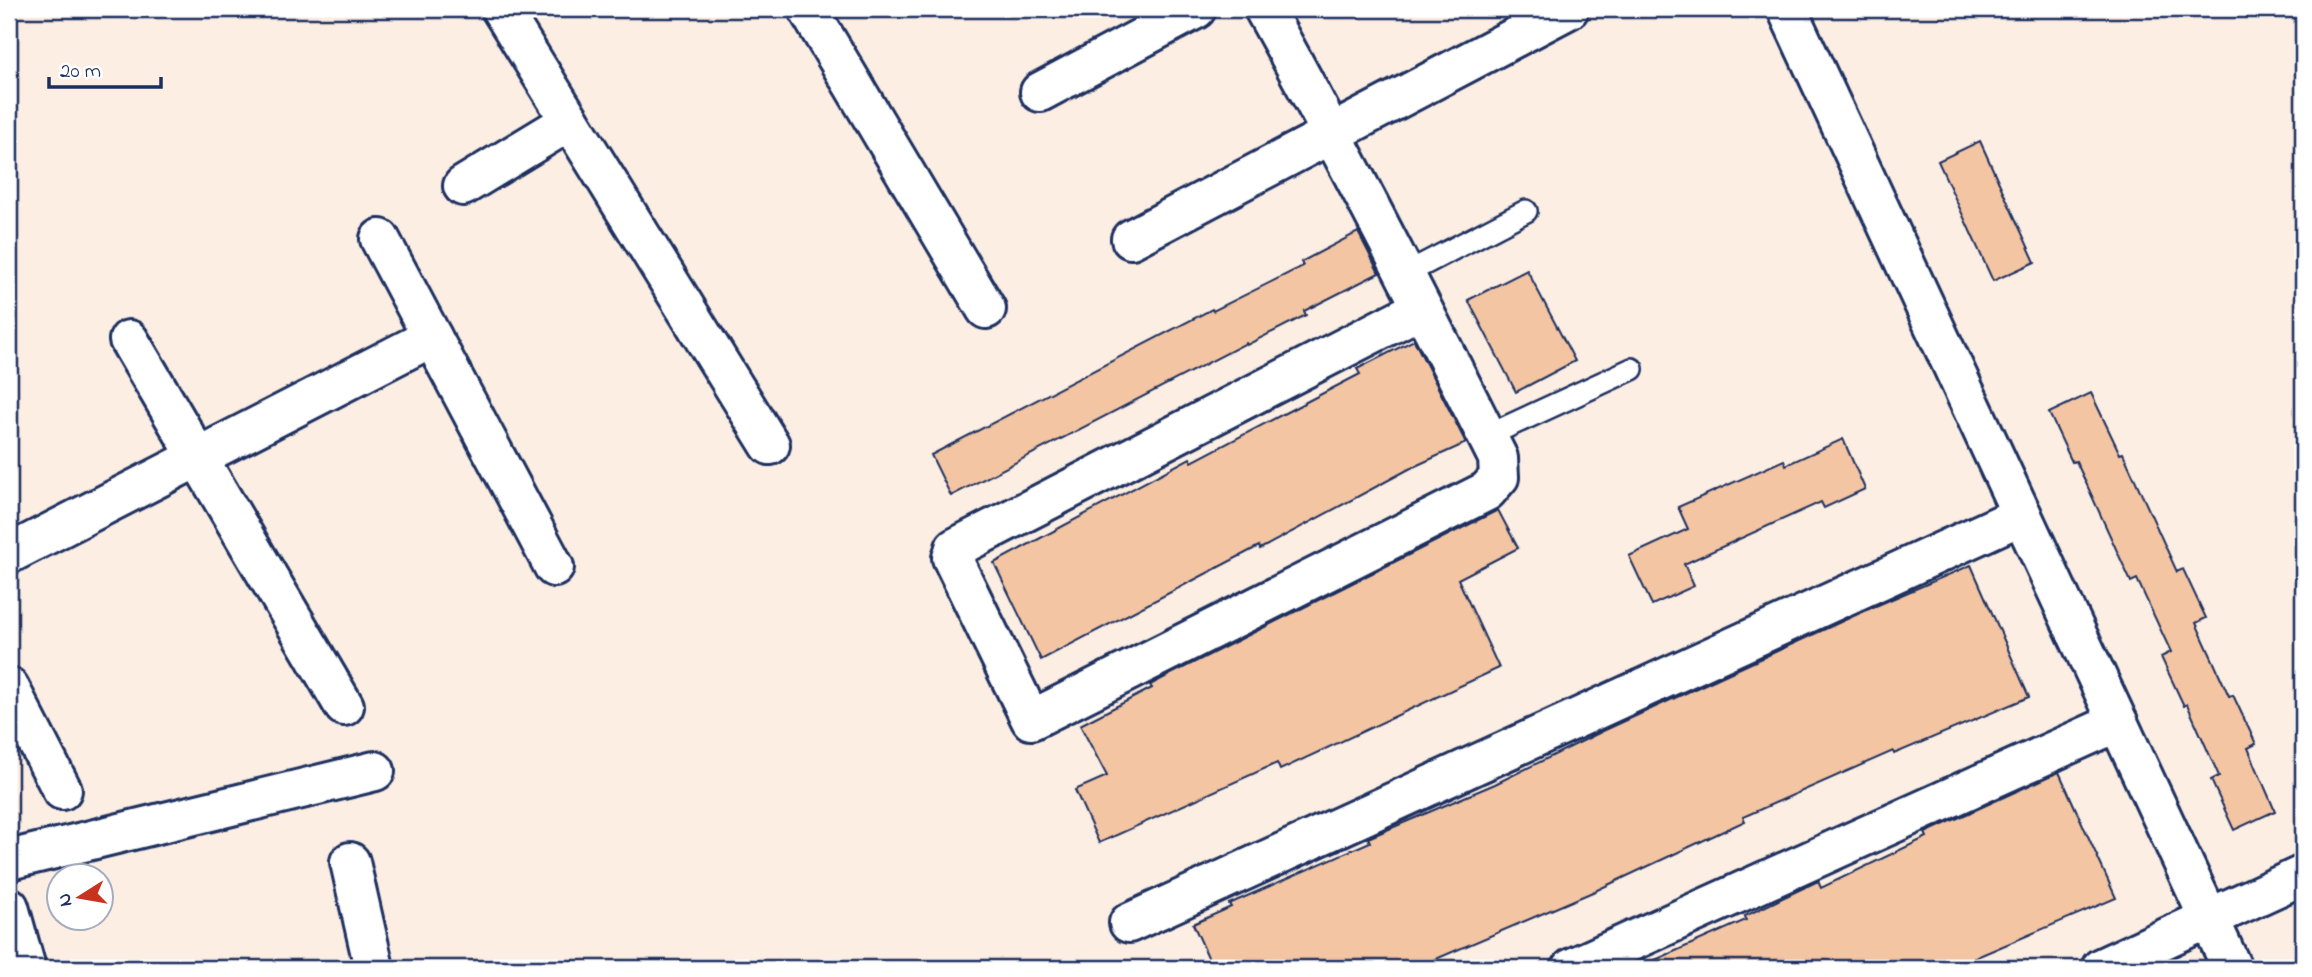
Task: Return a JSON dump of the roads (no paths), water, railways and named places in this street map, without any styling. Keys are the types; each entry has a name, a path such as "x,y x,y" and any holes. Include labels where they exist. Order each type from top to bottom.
{"street":[{"path":"501,9 770,445"},
{"path":"807,9 986,309"},
{"path":"1040,92 1196,9"},
{"path":"1264,9 1334,135 1405,274 1487,436 1498,458 1499,477 1487,491 1037,720 1031,720 952,558 955,548 1422,308"},
{"path":"1131,239 1334,135 1569,9"},
{"path":"1787,9 2232,968"},
{"path":"463,186 570,121"},
{"path":"380,239 554,566"},
{"path":"9,554 432,337"},
{"path":"129,340 344,706"},
{"path":"1129,923 2022,515"},
{"path":"9,687 62,790"},
{"path":"1572,968 2118,722"},
{"path":"9,860 375,771"},
{"path":"350,862 374,968"},
{"path":"2101,968 2303,874"},
{"path":"9,907 26,968"}],"lane":[{"path":"1405,274 1525,211"},
{"path":"1487,436 1632,369"}]}
